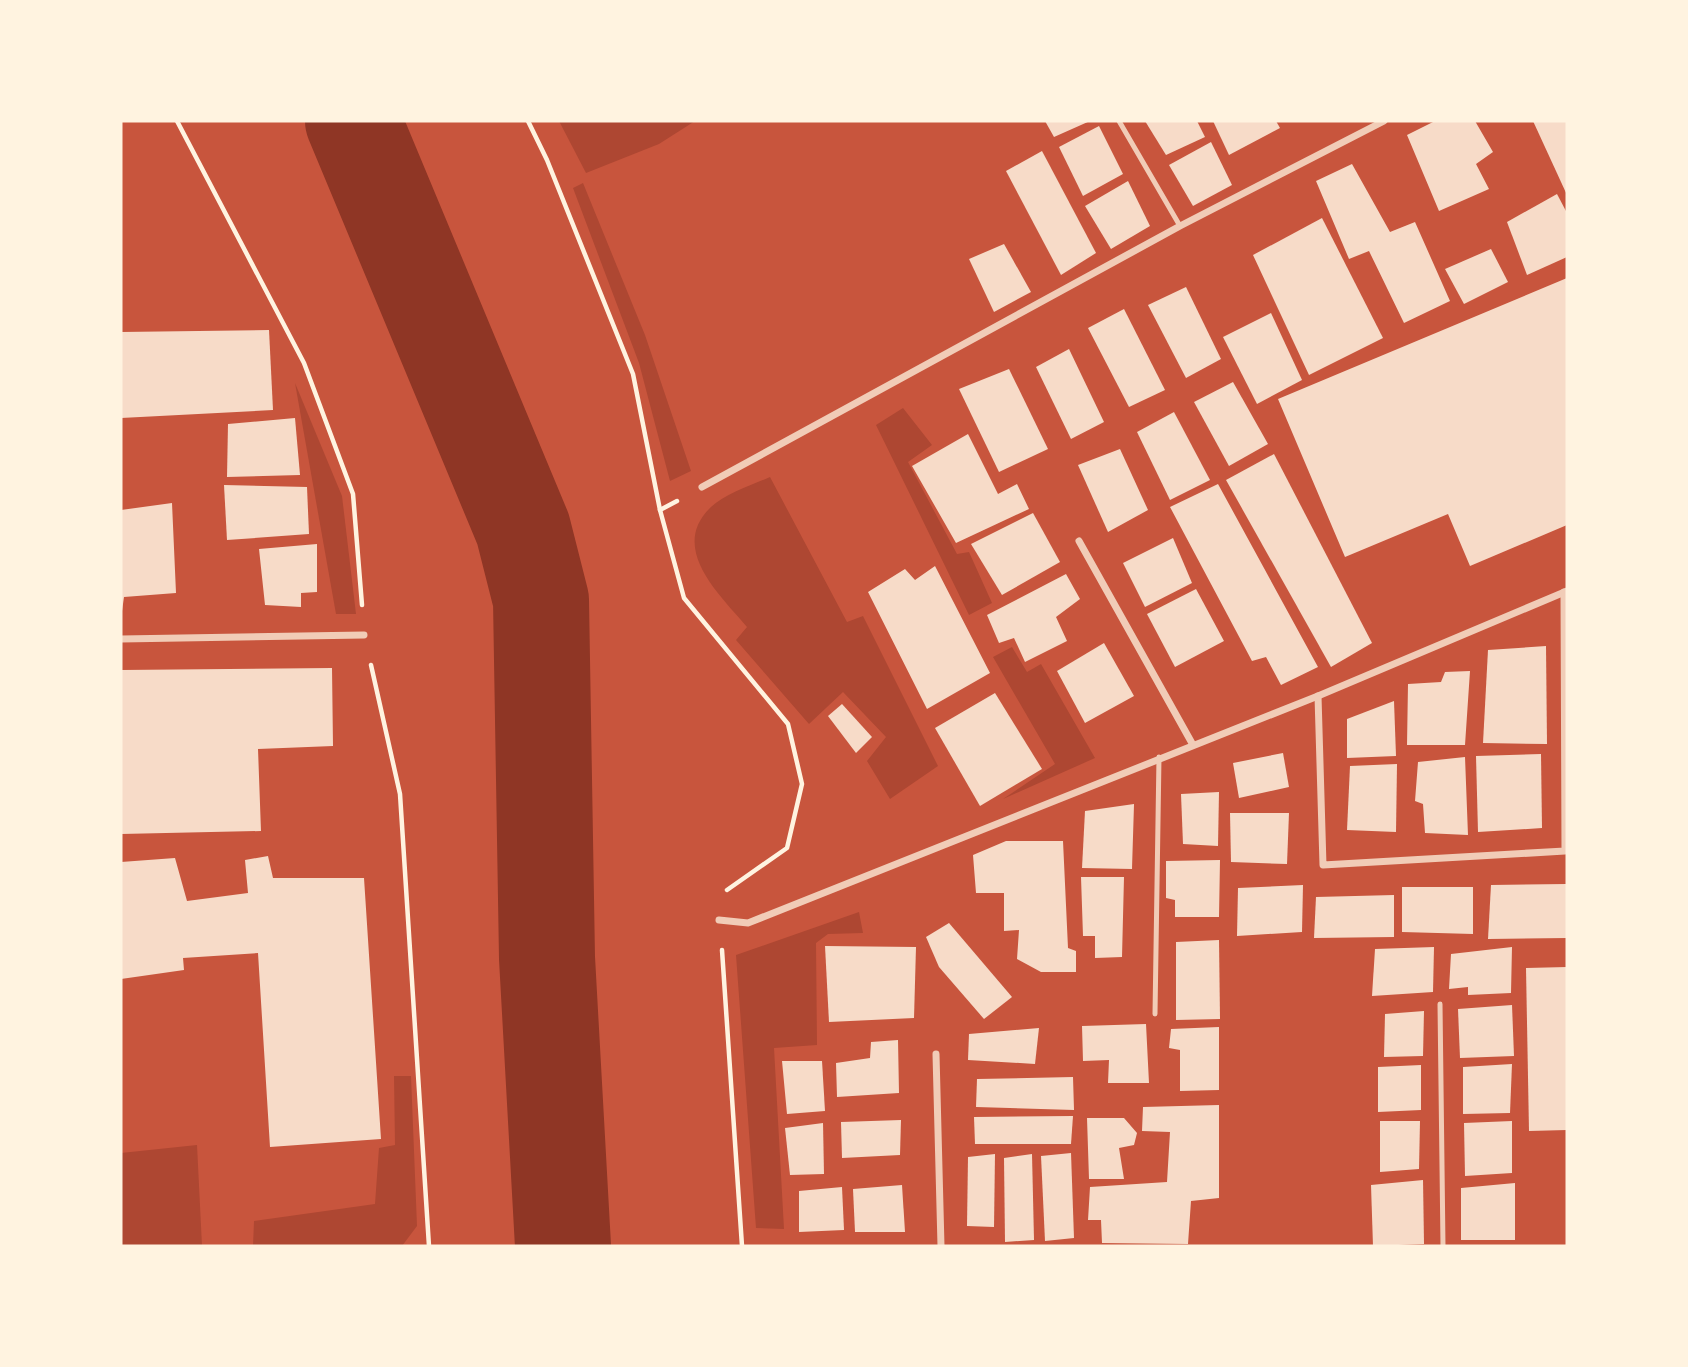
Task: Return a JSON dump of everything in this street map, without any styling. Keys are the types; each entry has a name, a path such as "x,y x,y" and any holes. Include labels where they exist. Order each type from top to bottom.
{"street":[{"path":"702,487 1180,226 1384,121"},
{"path":"1079,541 1193,745"},
{"path":"719,920 748,923 1159,757 1318,696 1566,591 1565,851 1323,865 1318,696"},
{"path":"121,639 364,635"},
{"path":"936,1054 942,1246"}],"lane":[{"path":"1119,121 1180,226"},
{"path":"1155,1014 1159,757"},
{"path":"1440,1004 1443,1246"}],"path":[{"path":"528,121 547,160 633,374 660,510 684,598 788,724 802,784 787,848 728,887 719,920 742,1246"},
{"path":"660,510 681,498"}],"shaded area":[{"path":"559,121 695,121 659,144 586,173"},
{"path":"583,183 645,335 691,471 670,481 639,363 573,188"},
{"path":"295,383 342,496 356,614 336,614"},
{"path":"903,408 932,445 908,462 957,554 969,552 992,603 969,615 876,425"},
{"path":"770,477 847,622 863,616 938,766 890,799 867,761 886,737 843,692 809,724 736,640 747,627 712,586 696,555 695,539 699,523 711,507 731,494"},
{"path":"1012,647 1027,672 1041,664 1095,758 1003,799 1055,764 993,657"},
{"path":"859,912 863,933 828,934 816,943 817,1045 774,1048 784,1229 756,1228 736,955"},
{"path":"394,1076 411,1076 417,1226 402,1246 253,1246 254,1221 375,1204 379,1148 395,1145"},
{"path":"197,1145 202,1246 121,1246 121,1153"}],"building":[{"path":"1045,121 1090,121 1054,137"},
{"path":"1145,121 1197,121 1205,137 1166,155"},
{"path":"1213,121 1276,121 1280,128 1229,155"},
{"path":"1435,121 1475,121 1493,152 1476,164 1489,189 1439,211 1407,135"},
{"path":"1533,121 1567,121 1567,195"},
{"path":"1099,126 1123,174 1083,196 1059,147"},
{"path":"1211,142 1232,185 1193,206 1169,165"},
{"path":"1042,151 1096,253 1061,275 1006,171"},
{"path":"1352,164 1390,232 1415,222 1450,301 1404,323 1369,251 1349,259 1316,181"},
{"path":"1128,181 1150,226 1111,249 1085,206"},
{"path":"1557,194 1567,213 1567,257 1527,275 1507,222"},
{"path":"1322,218 1383,338 1309,375 1253,255"},
{"path":"1004,244 1031,292 994,312 969,259"},
{"path":"1491,249 1508,282 1464,304 1445,269"},
{"path":"1567,278 1567,525 1470,566 1448,514 1345,557 1278,399"},
{"path":"1186,287 1221,359 1186,378 1148,305"},
{"path":"1124,309 1165,390 1129,407 1088,328"},
{"path":"1271,313 1302,380 1257,404 1223,337"},
{"path":"269,330 273,410 121,418 121,332"},
{"path":"1069,349 1104,422 1071,439 1036,367"},
{"path":"1009,369 1048,449 999,472 959,389"},
{"path":"1233,382 1268,444 1229,466 1194,402"},
{"path":"1174,412 1210,480 1170,500 1137,432"},
{"path":"295,418 300,475 227,477 228,424"},
{"path":"968,434 998,494 1017,484 1029,509 956,543 912,466"},
{"path":"1120,449 1148,510 1108,532 1078,465"},
{"path":"1274,454 1372,643 1331,667 1226,480"},
{"path":"1218,484 1318,667 1281,685 1266,657 1252,661 1170,507"},
{"path":"224,485 307,487 309,534 227,540"},
{"path":"172,503 176,593 124,597 121,618 121,510"},
{"path":"1033,513 1060,562 1002,595 971,544"},
{"path":"1173,538 1192,583 1145,607 1123,563"},
{"path":"317,544 317,592 301,593 301,607 265,605 259,549"},
{"path":"935,566 990,673 927,709 868,592 905,569 915,580"},
{"path":"1066,574 1080,599 1056,617 1067,641 1025,662 1014,638 999,643 987,615"},
{"path":"1196,589 1224,641 1175,667 1147,614"},
{"path":"1104,643 1134,696 1085,723 1057,671"},
{"path":"1546,646 1547,744 1483,743 1488,650"},
{"path":"332,668 333,746 258,749 261,831 121,834 121,670"},
{"path":"1470,671 1465,745 1407,745 1408,684 1441,682 1445,672"},
{"path":"995,693 1042,769 980,806 935,728"},
{"path":"1394,701 1396,756 1347,758 1347,719"},
{"path":"842,704 872,737 856,753 828,716"},
{"path":"1283,753 1289,787 1239,798 1233,763"},
{"path":"1541,754 1542,828 1478,832 1476,756"},
{"path":"1465,757 1468,835 1425,833 1423,804 1415,801 1418,762"},
{"path":"1397,764 1396,832 1347,830 1350,766"},
{"path":"1219,792 1218,846 1183,844 1181,794"},
{"path":"1134,804 1132,869 1082,868 1085,811"},
{"path":"1230,813 1289,813 1287,864 1231,862"},
{"path":"1006,841 1063,841 1068,948 1076,951 1076,972 1041,972 1017,959 1019,930 1004,931 1004,893 976,893 973,855"},
{"path":"268,856 273,878 364,878 381,1139 270,1147 258,953 183,958 184,970 121,979 121,862 175,858 187,901 248,893 245,860"},
{"path":"1220,860 1219,917 1175,917 1175,900 1166,898 1166,861"},
{"path":"1081,877 1124,877 1122,957 1095,958 1095,936 1083,936"},
{"path":"1567,884 1567,938 1488,939 1491,885"},
{"path":"1303,885 1302,932 1237,936 1238,888"},
{"path":"1402,887 1473,887 1473,934 1402,932"},
{"path":"1394,895 1394,937 1314,938 1316,897"},
{"path":"949,923 1012,997 984,1019 939,967 926,937"},
{"path":"1219,940 1220,1019 1176,1020 1176,942"},
{"path":"825,946 916,947 914,1018 829,1022"},
{"path":"1434,947 1433,992 1372,996 1375,949"},
{"path":"1512,947 1511,993 1468,995 1468,987 1449,989 1451,954"},
{"path":"1567,967 1567,1130 1529,1131 1526,968"},
{"path":"1512,1005 1514,1056 1460,1058 1458,1009"},
{"path":"1424,1011 1423,1056 1384,1057 1385,1014"},
{"path":"1146,1024 1149,1083 1108,1083 1109,1060 1083,1061 1082,1026"},
{"path":"1219,1027 1219,1090 1180,1091 1180,1050 1169,1048 1171,1029"},
{"path":"1039,1028 1035,1064 968,1060 969,1034"},
{"path":"898,1040 899,1093 837,1097 836,1063 870,1058 871,1042"},
{"path":"782,1061 822,1061 825,1111 787,1114"},
{"path":"1512,1064 1510,1113 1463,1114 1463,1067"},
{"path":"1421,1065 1421,1110 1378,1112 1378,1067"},
{"path":"1073,1077 1074,1110 976,1107 977,1079"},
{"path":"1219,1105 1219,1198 1191,1201 1188,1244 1102,1243 1101,1220 1088,1220 1090,1187 1167,1182 1170,1132 1142,1131 1143,1107"},
{"path":"1073,1116 1071,1144 975,1144 974,1117"},
{"path":"1087,1118 1124,1118 1137,1133 1134,1145 1119,1148 1124,1179 1089,1179"},
{"path":"901,1120 900,1155 842,1158 841,1122"},
{"path":"1380,1121 1420,1121 1419,1169 1380,1172"},
{"path":"1512,1121 1512,1173 1465,1176 1464,1123"},
{"path":"823,1123 824,1174 790,1175 785,1128"},
{"path":"1071,1153 1074,1238 1045,1241 1041,1156"},
{"path":"995,1154 994,1227 967,1226 968,1157"},
{"path":"1032,1154 1034,1240 1005,1242 1004,1158"},
{"path":"1423,1180 1424,1244 1373,1246 1371,1185"},
{"path":"1515,1183 1515,1240 1461,1240 1461,1188"},
{"path":"902,1185 905,1232 855,1232 853,1189"},
{"path":"842,1187 844,1230 799,1232 799,1191"}],"waterway":[{"path":"353,121 523,529 541,600 547,958 563,1246"}]}
